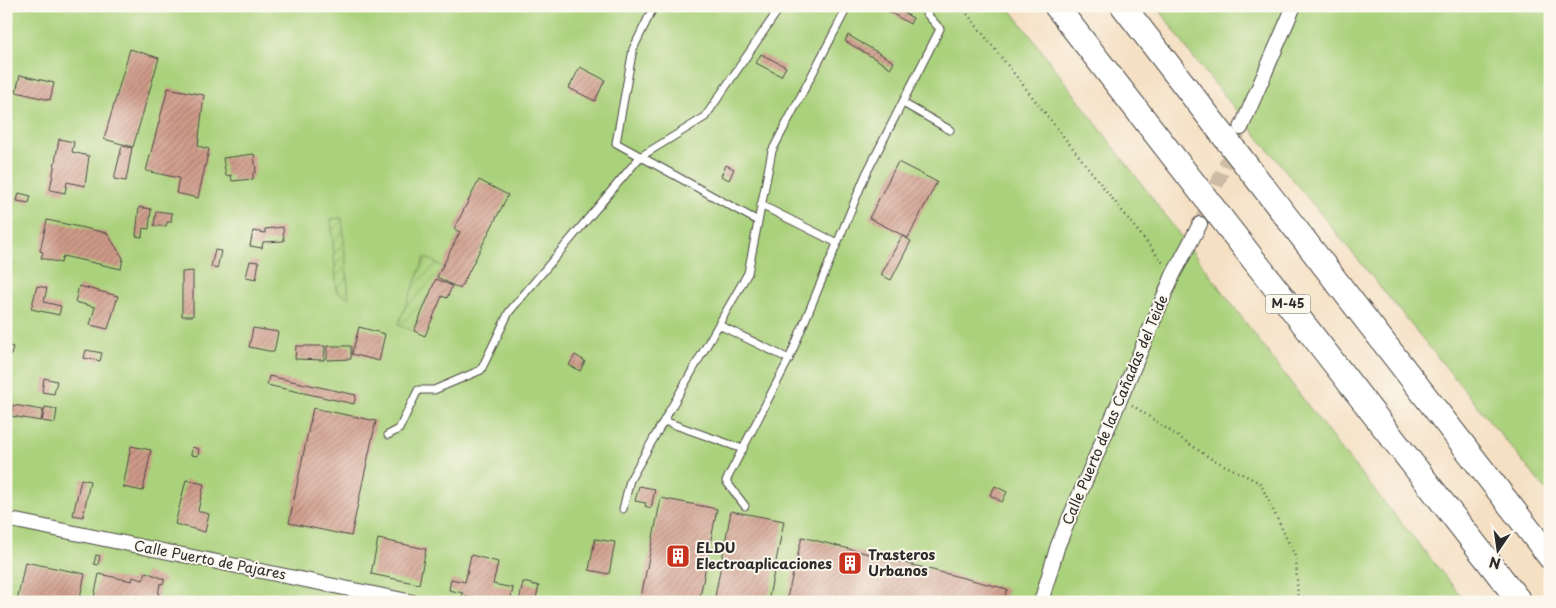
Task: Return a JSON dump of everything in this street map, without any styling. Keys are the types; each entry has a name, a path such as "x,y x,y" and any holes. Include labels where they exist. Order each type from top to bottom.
{"highway":[{"name":"M-45","path":"1056,6 1520,602"},
{"path":"1123,6 1550,557"}],"street":[{"path":"1241,128 1294,6"},
{"name":"Calle Puerto de las Cañadas del Teide","path":"1041,602 1058,545 1173,276 1200,224"},
{"name":"Calle Puerto de Pajares","path":"6,519 352,596 413,602"}],"lane":[{"path":"654,6 633,49 616,143 758,222"},
{"path":"388,435 399,429 418,390 434,390 481,370 509,312 640,157 705,117 781,6"},
{"path":"623,509 630,480 748,273 772,151 848,6"},
{"path":"745,506 726,481 789,359 866,174 940,29 926,14"},
{"path":"902,103 950,130"},
{"path":"761,205 837,243"},
{"path":"719,325 789,359"},
{"path":"664,421 743,448"}],"path":[{"path":"961,6 1173,276"},
{"path":"1121,397 1210,458 1260,483 1296,558 1298,602"}],"green space":[{"path":"6,6 1008,6 1339,447 1466,602 6,602"},
{"path":"1157,6 1550,6 1550,495 1192,56"},
{"path":"342,218 349,297 337,292 331,219"},
{"path":"425,257 443,267 414,331 398,325"}],"building":[{"path":"879,6 892,6 913,18 910,24"},
{"path":"848,35 894,62 891,68 845,41"},
{"path":"130,49 159,58 133,147 104,139"},
{"path":"761,54 786,67 781,76 756,63"},
{"path":"580,67 605,80 595,101 569,88"},
{"path":"20,75 54,83 50,100 16,92"},
{"path":"168,88 204,95 198,146 209,149 198,198 176,193 179,178 146,171"},
{"path":"59,139 74,142 72,152 89,156 85,186 67,182 65,193 50,190"},
{"path":"122,146 132,148 126,181 114,179"},
{"path":"254,154 256,172 253,173 253,179 232,181 231,175 226,176 223,158"},
{"path":"898,162 937,182 908,238 869,218"},
{"path":"726,165 734,169 729,180 721,176"},
{"path":"479,180 508,195 460,289 437,277 460,232 454,229"},
{"path":"19,193 31,196 29,203 17,201"},
{"path":"139,207 151,209 149,229 143,228 142,237 136,236"},
{"path":"156,211 172,213 171,222 167,222 166,226 154,226"},
{"path":"47,220 107,233 123,258 121,269 63,256 61,263 41,258 43,252 40,251"},
{"path":"283,227 284,241 263,242 262,248 250,246 253,231 265,233 265,229"},
{"path":"902,236 911,241 891,280 881,275"},
{"path":"215,250 221,251 217,269 211,267"},
{"path":"250,261 259,262 256,279 246,277"},
{"path":"193,271 193,316 182,316 182,272"},
{"path":"436,279 452,286 447,298 442,296 425,336 414,331"},
{"path":"37,286 47,288 44,302 61,306 59,315 31,309"},
{"path":"79,286 118,296 108,329 90,325 95,307 75,302"},
{"path":"359,327 385,334 379,361 352,354"},
{"path":"253,328 278,332 274,352 249,347"},
{"path":"6,345 13,347 11,355 6,354"},
{"path":"296,346 325,346 324,360 295,359"},
{"path":"327,346 351,346 351,359 327,360"},
{"path":"86,350 102,353 100,361 84,358"},
{"path":"575,355 585,361 580,371 569,365"},
{"path":"269,376 356,395 354,404 267,385"},
{"path":"44,378 57,381 54,394 42,392"},
{"path":"13,405 43,410 41,421 11,416"},
{"path":"45,407 57,409 55,423 42,421"},
{"path":"313,408 376,421 351,536 289,523"},
{"path":"131,446 151,450 143,491 123,487"},
{"path":"192,447 199,449 198,456 191,455"},
{"path":"81,479 90,481 83,517 73,515"},
{"path":"186,480 204,484 198,511 209,514 205,532 175,524"},
{"path":"639,486 655,489 651,508 645,506 646,503 635,501"},
{"path":"995,486 1007,492 1002,502 990,495"},
{"name":"ELDU Electroaplicaciones","path":"661,498 717,509 699,602 640,602"},
{"path":"731,511 784,521 768,602 714,602"},
{"name":"Trasteros Urbanos","path":"802,537 1007,589 1003,602 786,602"},
{"path":"378,539 426,549 419,584 371,574"},
{"path":"595,539 615,542 609,574 589,570"},
{"path":"96,555 100,556 98,565 94,564"},
{"path":"471,555 498,562 493,584 513,588 510,602 490,602 462,596 463,593 449,590 451,579 465,582"},
{"path":"25,562 85,574 79,602 17,602"},
{"path":"146,572 164,579 164,583 160,584 157,602 93,602 99,574 132,581 133,577 143,580"},
{"path":"523,582 539,586 535,602 519,602"}],"tunnel":[{"path":"1200,224 1241,128"}],"place":[{"name":"ELDU Electroaplicaciones","path":"678,556"},
{"name":"Trasteros Urbanos","path":"850,563"}]}
